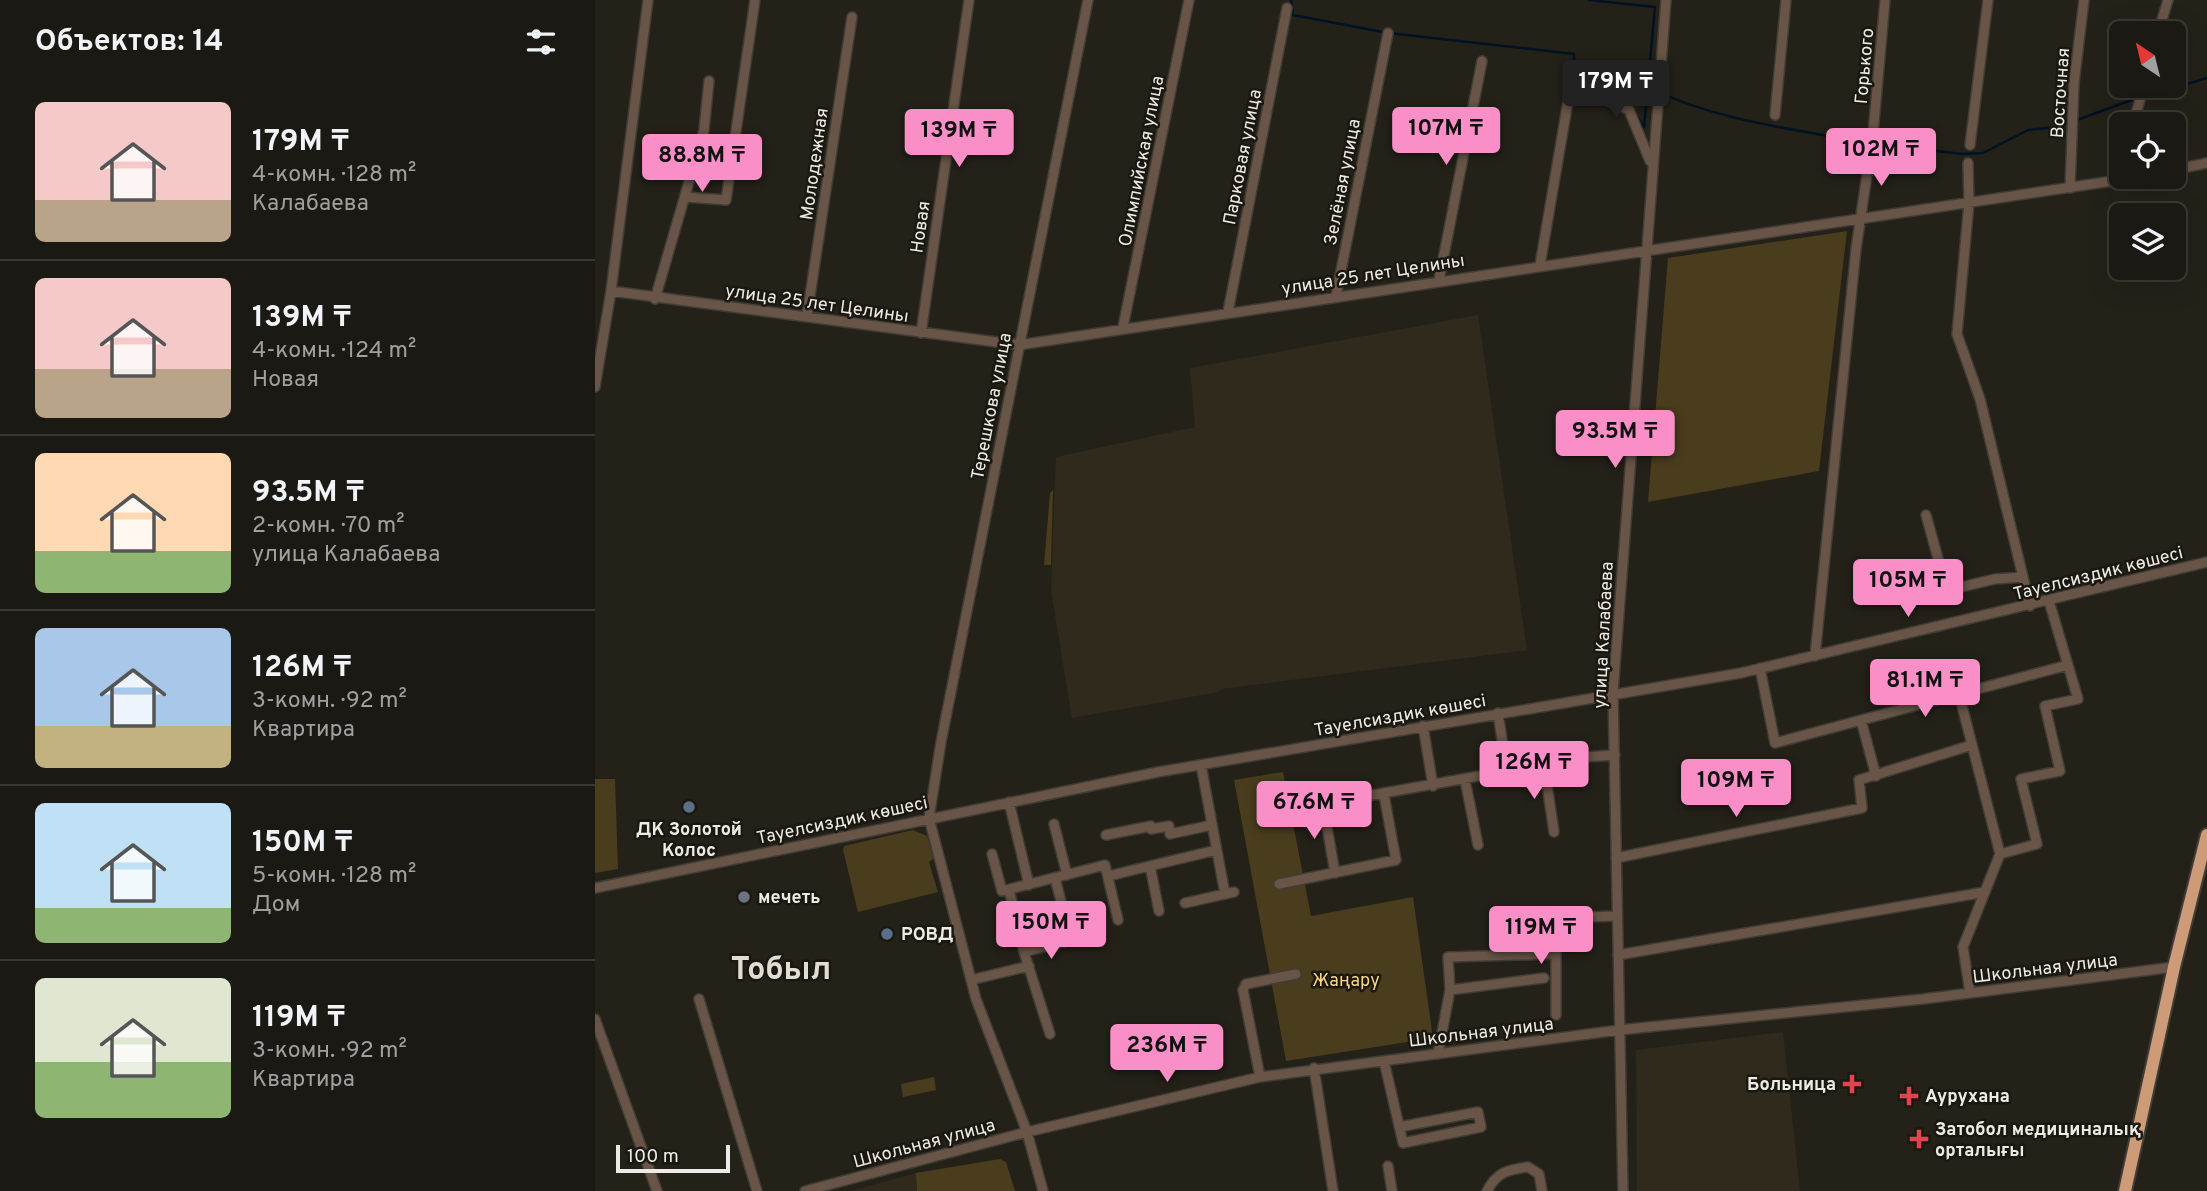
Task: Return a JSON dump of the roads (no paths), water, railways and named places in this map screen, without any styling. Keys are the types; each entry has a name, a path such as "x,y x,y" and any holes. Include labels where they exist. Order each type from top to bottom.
{"highway":[{"path":"2125,1191 2174,967 2207,835"}],"street":[{"path":"595,387 611,290 648,0"},
{"path":"686,197 726,200 755,0"},
{"name":"Новая","path":"921,333 969,0"},
{"name":"Терешкова улица","path":"929,818 941,743 1088,0"},
{"name":"Олимпийская улица","path":"1123,327 1189,0"},
{"name":"улица Калабаева","path":"1623,1191 1613,692 1666,0"},
{"path":"1775,115 1787,0"},
{"name":"Горького","path":"1815,656 1871,153 1885,0"},
{"path":"1970,145 1988,0"},
{"name":"Восточная","path":"2070,188 2074,83 2084,0"},
{"path":"2162,21 2168,0"},
{"name":"Парковая улица","path":"1228,312 1287,8"},
{"name":"Молодежная","path":"807,316 852,17"},
{"name":"Зелёная улица","path":"1336,296 1388,33"},
{"path":"1439,280 1482,61"},
{"path":"655,299 704,130 709,80"},
{"path":"1540,265 1571,84 1629,110 1652,164"},
{"path":"1968,163 1969,203 1957,334 1980,399 2030,606"},
{"path":"2186,167 2207,163"},
{"name":"улица 25 лет Целины","path":"611,290 655,299 807,316 1019,345 1645,249 2109,182"},
{"path":"1926,515 1945,584 1957,588 1995,579 2023,577"},
{"name":"Тауелсиздик көшесі","path":"595,888 929,818 1201,765 1760,668 2207,562"},
{"path":"2000,854 2037,845 2021,779 2060,771 2045,706 2078,699 2049,601"},
{"path":"1760,668 1775,743 2068,665"},
{"path":"1959,694 2000,854 1963,947 1970,993"},
{"path":"1498,713 1507,772"},
{"path":"1861,720 1876,776"},
{"path":"1423,726 1433,786"},
{"path":"1616,858 1862,808 1859,780 1972,745"},
{"path":"1266,814 1615,755"},
{"path":"1185,902 1229,893 1216,850 1201,765"},
{"path":"1544,765 1554,832"},
{"path":"1465,780 1478,845"},
{"path":"1279,884 1396,860 1384,795"},
{"path":"1009,802 1029,885"},
{"path":"1323,804 1335,873"},
{"path":"929,818 971,980 1027,1132 1043,1191"},
{"path":"1054,824 1067,876"},
{"path":"1106,835 1151,826 1151,829 1169,826 1170,834 1212,825"},
{"path":"1108,876 1216,850"},
{"path":"992,854 1002,891 1105,865 1118,920"},
{"path":"1150,866 1160,911"},
{"path":"1024,952 1071,940 1055,878"},
{"path":"1009,890 1024,952 1049,1034"},
{"path":"1618,955 1985,892"},
{"path":"1556,1015 1556,918 1617,916"},
{"path":"1438,1054 1450,990 1448,957 1556,954"},
{"path":"971,980 1030,966"},
{"name":"Школьная улица","path":"805,1191 1027,1132 1260,1077 1619,1030 1970,993 2174,967"},
{"path":"1260,1077 1243,990 1246,984 1296,974"},
{"path":"1450,990 1544,978"},
{"path":"699,999 757,1191"},
{"path":"595,1018 657,1191"},
{"path":"1384,1061 1399,1127 1403,1143 1481,1127 1478,1112 1399,1127"},
{"path":"1314,1069 1333,1191"},
{"path":"1388,1166 1392,1191"},
{"path":"1487,1191 1494,1179 1504,1170 1528,1167 1539,1174 1542,1191"}],"waterway":[{"path":"1291,0 1293,15 1388,33 1574,54 1574,81"},
{"path":"1589,0 1655,7 1644,127"},
{"path":"2186,84 2207,78"},
{"path":"1586,86 1631,107"},
{"path":"1648,87 1674,99 1728,116 1868,143"},
{"path":"1875,144 1962,154 1983,153 2028,130 2058,127 2137,98"},
{"path":"1634,112 1644,127"}],"place":[{"name":"ДК Золотой Колос","path":"689,807"},
{"name":"мечеть","path":"744,897"},
{"name":"РОВД","path":"887,934"},
{"name":"Больница","path":"1852,1084"},
{"name":"Аурухана","path":"1909,1096"},
{"name":"Затобол медициналық орталығы","path":"1919,1139"}],"district":[{"name":"Тобыл","path":"781,968"}],"park label":[{"name":"Жаңару","path":"1346,980"}]}
